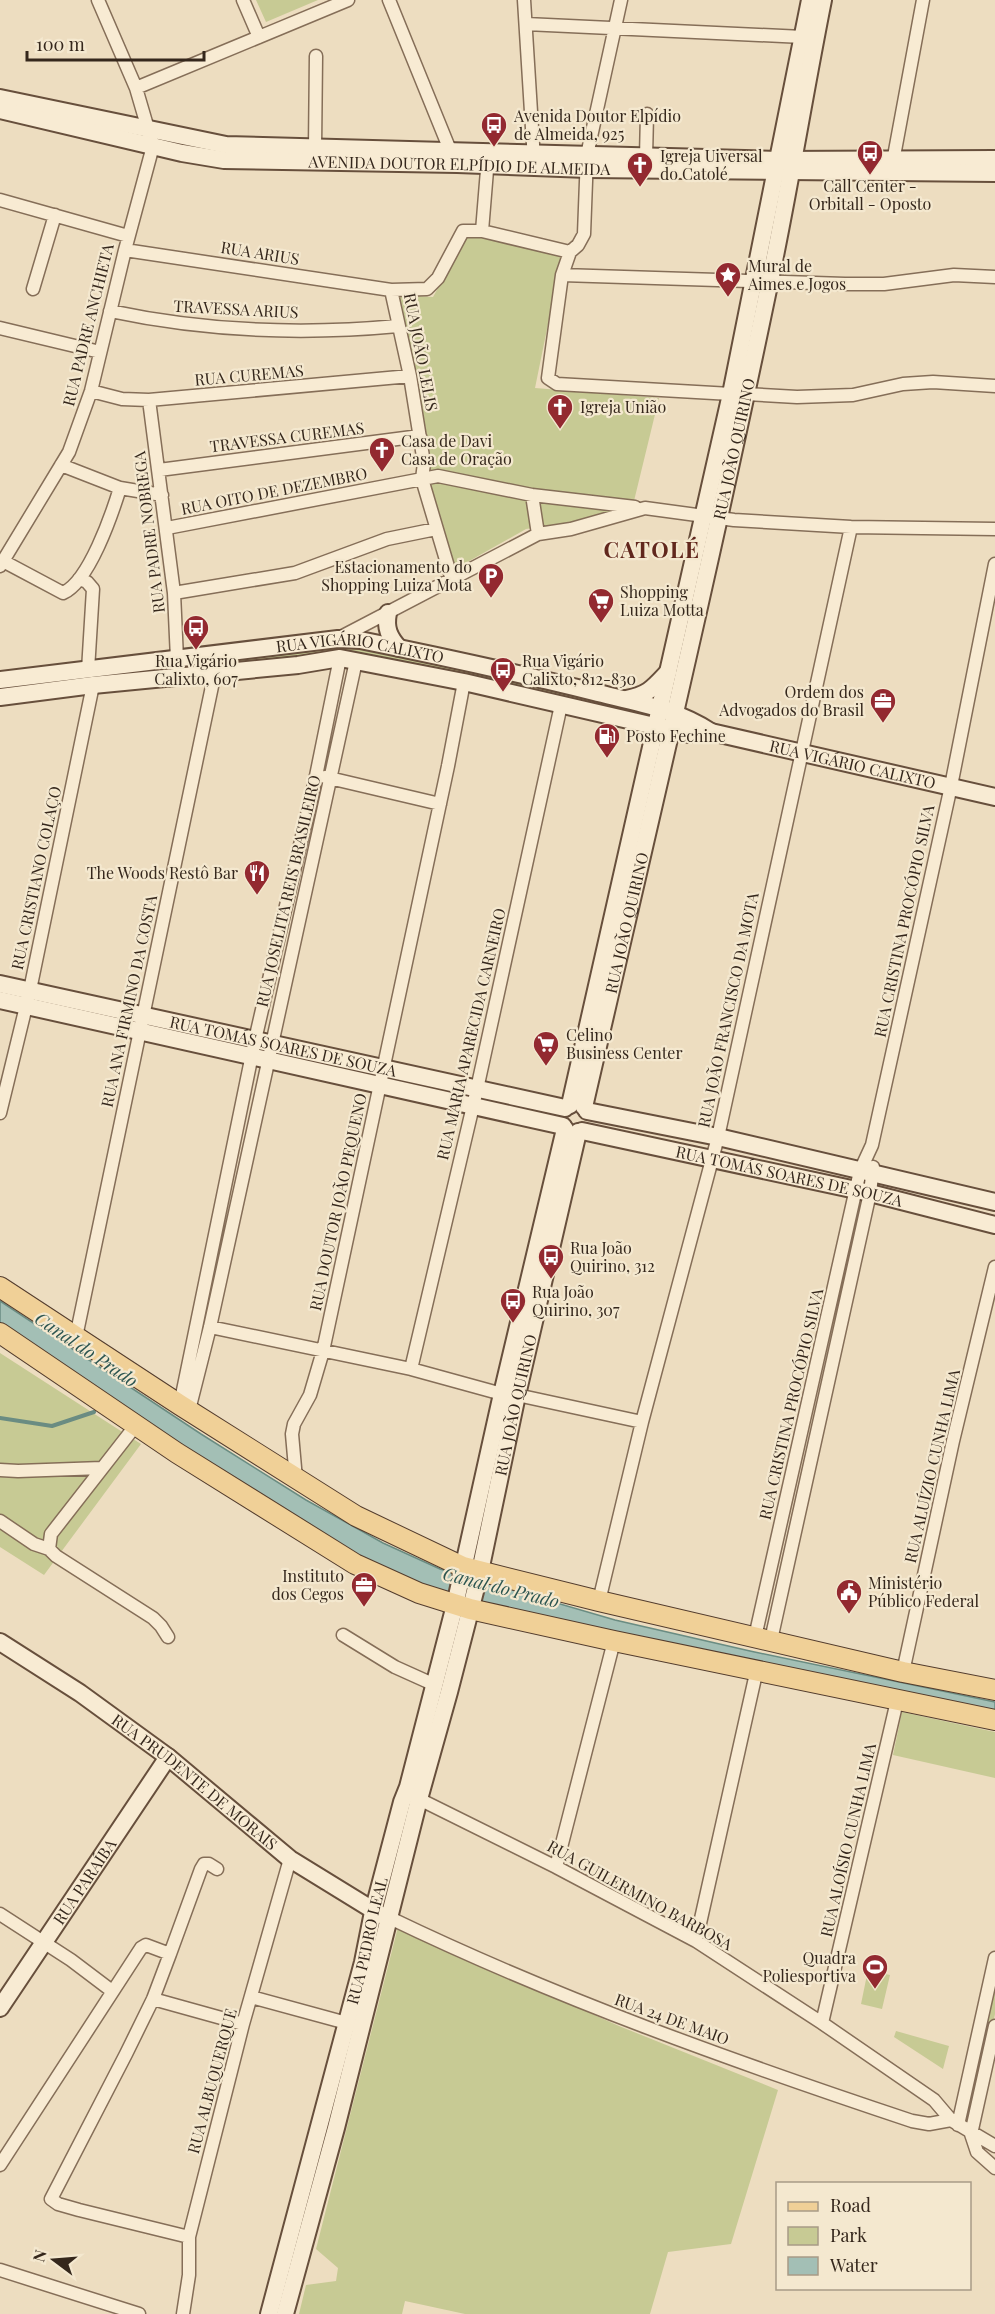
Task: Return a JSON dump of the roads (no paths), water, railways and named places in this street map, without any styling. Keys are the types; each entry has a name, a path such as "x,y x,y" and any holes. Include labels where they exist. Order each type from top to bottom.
{"main road":[{"name":"RUA JOÃO QUIRINO","path":"576,1108 668,712 763,281 810,0"},
{"name":"RUA JOÃO QUIRINO","path":"784,166 823,0"},
{"name":"AVENIDA DOUTOR ELPÍDIO DE ALMEIDA","path":"2,103 226,145 450,150 488,158"},
{"name":"AVENIDA DOUTOR ELPÍDIO DE ALMEIDA","path":"2,103 153,146 224,160 488,158 784,166 892,166 995,159"},
{"name":"AVENIDA DOUTOR ELPÍDIO DE ALMEIDA","path":"587,162 646,156 784,166"},
{"name":"AVENIDA DOUTOR ELPÍDIO DE ALMEIDA","path":"892,166 995,173"},
{"name":"RUA JOÃO QUIRINO","path":"668,712 669,672 712,517"},
{"path":"388,613 387,629 390,638 399,648"},
{"name":"RUA VIGÁRIO CALIXTO","path":"0,697 177,659 338,639 360,640 534,677 623,699 693,720 711,732"},
{"name":"RUA VIGÁRIO CALIXTO","path":"0,680 215,672 348,659 464,682 663,729 689,734 711,732 995,797"},
{"path":"623,699 641,697 669,672"},
{"name":"RUA TOMÁS SOARES DE SOUZA","path":"0,984 27,998 138,1033 384,1068 572,1129 863,1192 995,1225"},
{"name":"RUA TOMÁS SOARES DE SOUZA","path":"0,1000 27,998 142,1016 380,1086 576,1108 717,1137 995,1202"},
{"path":"576,1108 589,1119 572,1129 561,1116 576,1108"},
{"name":"RUA JOÃO QUIRINO","path":"471,1572 572,1129"},
{"path":"0,1287 184,1408 373,1526 471,1572 903,1672 995,1690"},
{"path":"0,1333 136,1425 355,1564 419,1593 614,1641 995,1720"},
{"name":"RUA PEDRO LEAL","path":"269,2314 354,2025 390,1918 471,1572"},
{"name":"RUA PEDRO LEAL","path":"285,2314 354,2025 373,1912 435,1685 463,1605"},
{"name":"RUA PRUDENTE DE MORAIS","path":"0,1642 80,1693 168,1757 290,1859 373,1912 390,1918"},
{"name":"RUA PARAÍBA","path":"0,2008 168,1757"}],"street":[{"path":"98,0 136,88 153,146"},
{"path":"243,0 259,37"},
{"path":"136,88 348,0"},
{"path":"389,0 450,150"},
{"path":"524,0 534,161"},
{"path":"621,0 587,162 584,234 578,245 570,252 562,275 549,378 557,384 797,397 853,395 903,384 933,382 995,386"},
{"path":"892,166 923,0"},
{"path":"526,24 614,30 803,37"},
{"path":"315,148 316,56"},
{"path":"646,156 647,114"},
{"name":"RUA PADRE ANCHIETA","path":"2,563 69,452 91,391 128,236 153,146"},
{"path":"488,158 482,231 570,252"},
{"path":"0,200 128,236"},
{"path":"33,289 55,215"},
{"name":"RUA JOÃO LELIS","path":"452,580 422,479 424,463 420,436 410,376 391,290 427,289 438,278 463,231 482,231"},
{"name":"RUA ARIUS","path":"125,250 391,290"},
{"path":"562,275 884,284 954,275 995,277"},
{"name":"TRAVESSA ARIUS","path":"110,311 163,322 263,330 398,326"},
{"path":"0,328 100,352"},
{"name":"RUA CUREMAS","path":"91,391 122,399 149,400 410,376"},
{"name":"RUA PADRE NOBREGA","path":"149,400 167,528 174,593 177,659"},
{"name":"TRAVESSA CUREMAS","path":"159,470 420,436"},
{"path":"61,465 120,488 162,495"},
{"name":"RUA OITO DE DEZEMBRO","path":"167,528 422,479 448,477 532,495 712,517 851,527 995,529"},
{"path":"2,563 63,593 71,589 80,579 109,522 120,488"},
{"path":"532,495 538,534"},
{"path":"338,639 538,534 571,529 645,508"},
{"name":"RUA JOÃO FRANCISCO DA MOTA","path":"599,1601 642,1422 717,1137 851,527"},
{"path":"174,593 295,573 387,539 436,529"},
{"name":"RUA CRISTINA PROCÓPIO SILVA","path":"763,1638 800,1503 831,1365 872,1145 951,786 995,564"},
{"name":"RUA CRISTIANO COLAÇO","path":"0,1113 27,998 90,677 93,588 80,579"},
{"name":"RUA JOSELITA REIS BRASILEIRO","path":"184,1408 261,1050 316,776 348,659"},
{"name":"RUA JOSELITA REIS BRASILEIRO","path":"184,1408 210,1327 261,1050 331,778 348,659"},
{"name":"RUA ANA FIRMINO DA COSTA","path":"76,1336 215,672"},
{"name":"RUA DOUTOR JOÃO PEQUENO","path":"296,1479 292,1434 294,1424 310,1395 323,1351 464,682"},
{"name":"RUA MARIA APARECIDA CARNEIRO","path":"411,1369 475,1097 561,705"},
{"path":"316,776 440,804"},
{"name":"RUA CRISTINA PROCÓPIO SILVA","path":"763,1638 786,1499 817,1363 863,1192"},
{"name":"RUA ALUÍZIO CUNHA LIMA","path":"903,1672 953,1441 995,1267"},
{"path":"210,1327 411,1369 510,1394 642,1422"},
{"path":"817,1363 831,1365"},
{"path":"49,1549 51,1534 136,1425"},
{"path":"0,1470 102,1468"},
{"path":"786,1499 800,1503"},
{"path":"0,1521 34,1544 49,1549 56,1556 153,1618 168,1637"},
{"path":"343,1635 395,1667 435,1685"},
{"path":"556,1868 614,1641"},
{"path":"696,1941 757,1669"},
{"name":"RUA ALOÍSIO CUNHA LIMA","path":"822,2023 897,1701"},
{"name":"RUA GUILERMINO BARBOSA","path":"419,1799 696,1941 822,2023 934,2100 954,2123 971,2134"},
{"name":"RUA ALBUQUERQUE","path":"183,2314 189,2275 189,2237 243,2024 290,1859"},
{"path":"189,2237 79,2210 58,2204 51,2199 153,1999 201,1869 204,1864 209,1864 217,1869"},
{"path":"0,1914 44,1942 112,1991"},
{"name":"RUA 24 DE MAIO","path":"390,1918 573,1999 722,2055 912,2121 929,2124 954,2123"},
{"path":"0,2165 135,1956 146,1945 170,1954"},
{"path":"954,2123 990,1999 995,1958"},
{"path":"251,1997 354,2025"},
{"path":"153,1999 243,2024"},
{"path":"995,2026 971,2134 977,2152 995,2168"},
{"path":"971,2134 995,2146"},
{"path":"0,2270 140,2314"}],"water":[{"name":"Canal do Prado","path":"0,1301 201,1434 306,1500 383,1543 440,1569 615,1620 750,1651 995,1702 995,1717 426,1591 376,1568 155,1433 0,1328"}],"waterway":[{"path":"0,1418 52,1426 94,1412"}],"place":[{"name":"Avenida Doutor Elpídio de Almeida, 925","path":"494,148"},
{"name":"Call Center - Orbitall - Oposto","path":"870,176"},
{"name":"Igreja Uiversal do Catolé","path":"640,188"},
{"name":"Mural de Aimes e Jogos","path":"728,298"},
{"name":"Igreja União","path":"560,430"},
{"name":"Casa de Davi Casa de Oração","path":"382,473"},
{"name":"Estacionamento do Shopping Luiza Mota","path":"491,599"},
{"name":"Shopping Luiza Motta","path":"601,624"},
{"name":"Rua Vigário Calixto, 607","path":"196,651"},
{"name":"Rua Vigário Calixto, 812-830","path":"503,693"},
{"name":"Ordem dos Advogados do Brasil","path":"883,724"},
{"name":"Posto Fechine","path":"607,759"},
{"name":"The Woods Restô Bar","path":"257,896"},
{"name":"Celino Business Center","path":"546,1067"},
{"name":"Rua João Quirino, 312","path":"551,1280"},
{"name":"Rua João Quirino, 307","path":"513,1324"},
{"name":"Instituto dos Cegos","path":"364,1608"},
{"name":"Ministério Público Federal","path":"849,1615"},
{"name":"Quadra Poliesportiva","path":"875,1990"}],"district":[{"name":"CATOLÉ","path":"652,550"}]}
